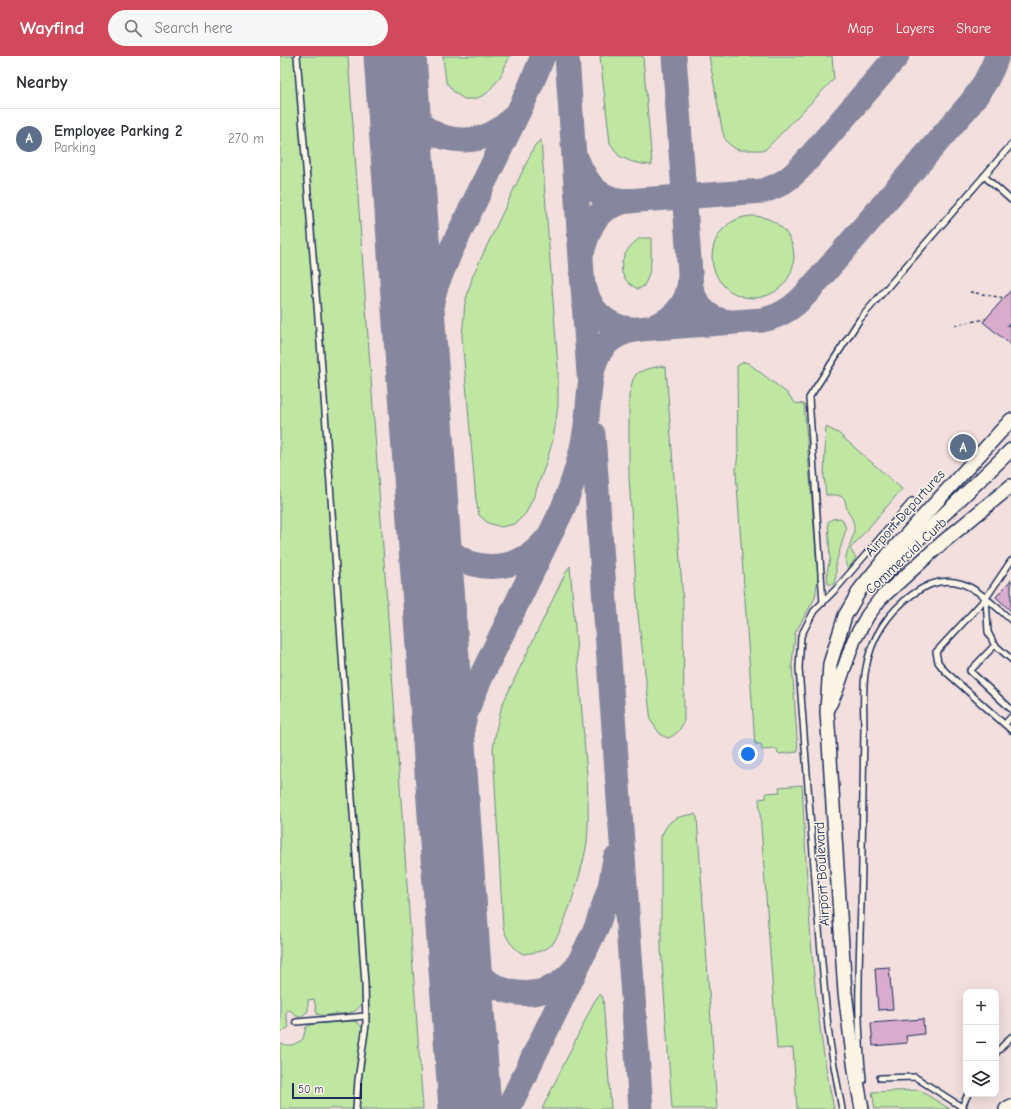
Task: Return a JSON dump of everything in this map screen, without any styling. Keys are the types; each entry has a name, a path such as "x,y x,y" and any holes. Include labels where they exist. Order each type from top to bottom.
{"street":[{"name":"Airport Departures","path":"839,637 845,616 861,588 888,555 1011,420"},
{"path":"839,637 861,602 874,585 911,546 1011,450"},
{"name":"Commercial Curb","path":"827,711 836,691 854,640 868,615 881,598 943,542 1011,486"},
{"name":"Airport Boulevard","path":"839,637 830,664 827,711 845,993 855,1070 862,1109"},
{"path":"1006,1109 1011,1106"}],"lane":[{"path":"297,56 321,355 365,984 365,1037 356,1109"},
{"path":"823,603 809,398 860,319 1011,145"},
{"path":"984,176 1011,200"},
{"path":"842,1109 828,1028 818,919 799,668 801,636 814,611 836,589 912,501"},
{"path":"1011,561 986,598 936,652 938,662 945,671 1011,730"},
{"path":"865,1109 861,1054 859,986 866,669 880,629 892,613 905,600 934,582 958,581 969,586 986,598 1011,620"},
{"path":"986,598 988,632 995,645 1011,659"},
{"path":"995,645 970,672 1011,709"},
{"path":"1005,724 1011,717"},
{"path":"296,1022 366,1016"},
{"path":"999,1049 1011,1037"},
{"path":"880,1078 916,1078 963,1108 967,1097"}],"path":[{"path":"970,292 1004,298"},
{"path":"955,325 986,319"},
{"path":"1007,326 1011,322"}],"green space":[{"path":"280,56 295,56 354,845 363,999 359,1007 353,1012 324,1015 317,1014 314,999 308,1000 308,1011 301,1017 296,1016 290,1010 286,1011 289,1027 280,1033"},
{"path":"300,56 348,56 423,1109 359,1109 368,1027 368,981"},
{"path":"443,56 510,56 499,79 486,94 475,99 464,99 454,92 446,82"},
{"path":"600,56 643,56 652,165 630,161 619,156 610,143"},
{"path":"709,56 832,56 834,79 765,150 739,150 728,143 724,137"},
{"path":"541,140 558,367 558,406 553,440 534,496 526,513 515,524 501,527 488,523 479,515 476,500 462,337 465,303 473,275 535,145"},
{"path":"753,216 769,219 782,228 791,241 794,257 791,273 782,286 769,295 753,298 737,295 724,286 715,273 712,257 715,241 724,228 737,219"},
{"path":"640,238 651,238 651,257 650,269 646,281 643,287 638,289 630,284 625,278 622,271 622,264 628,250"},
{"path":"744,362 748,363 787,393 795,403 804,404 818,577 815,598 795,633 792,665 798,752 778,754 777,749 762,750 761,744 755,744 736,471 738,452 737,366"},
{"path":"661,366 666,368 683,602 684,720 679,731 668,738 661,735 651,721 638,615 629,477 629,396 633,379 637,373"},
{"path":"826,427 838,433 902,489 850,549 856,558 848,569 846,559 854,532 854,525 853,520 847,510 844,498 838,495 826,495 824,476"},
{"path":"840,518 843,520 846,529 836,563 836,576 834,584 828,584 827,572 830,559 828,522 832,519"},
{"path":"570,566 587,775 587,842 582,865 567,915 555,941 543,950 523,954 510,943 503,927 493,749 502,705"},
{"path":"802,785 815,988 826,1069 834,1109 797,1109 793,1048 777,1049 759,799 766,798 766,793 780,792 779,787"},
{"path":"695,814 697,817 717,1109 672,1109 661,948 661,837 670,822 683,816"},
{"path":"599,995 603,998 611,1109 542,1109 594,1002"},
{"path":"352,1021 357,1022 363,1028 357,1071 354,1109 280,1109 280,1043 292,1045 297,1043 303,1039 306,1027 313,1024"},
{"path":"919,1090 950,1109 875,1109 872,1092"}],"building":[{"path":"1011,290 1011,345 983,322"},
{"path":"1011,580 1011,611 996,597"},
{"path":"889,967 893,1009 878,1010 875,968"},
{"path":"923,1019 924,1034 906,1036 907,1043 873,1046 871,1023"}],"taxiway":[{"path":"396,56 397,71 406,106 420,124 433,132 447,138 461,140 476,139 503,127 514,116"},
{"path":"422,435 421,370 423,348 427,320 436,286 451,250 527,94 543,56"},
{"path":"567,56 589,374"},
{"path":"674,56 691,287 696,301 704,311 722,321 730,322"},
{"path":"583,249 592,224 602,212 616,204 626,201 763,191 775,187 785,181 803,165 897,56"},
{"path":"452,851 452,783 460,735 467,709 567,499 581,452 585,432 590,383 593,367 599,354 608,342 621,334 640,329 762,320 784,312 797,303 970,104 986,81 997,56"},
{"path":"577,160 581,170 596,191 611,198 631,201"},
{"path":"585,289 594,308 608,321 625,328 643,329 661,323 676,313 686,297 690,276"},
{"path":"593,434 641,1109"},
{"path":"425,477 429,508 439,537 449,550 461,559 475,564 490,566 505,565 519,561 533,553 544,542"},
{"path":"452,855 481,1109"},
{"path":"508,1109 597,926 610,887 615,859"},
{"path":"464,952 473,967 485,979 499,988 514,992 530,993 546,990 561,982 574,970"}],"runway":[{"path":"395,56 470,1109"}],"place":[{"name":"Employee Parking 2","path":"963,447"}]}
